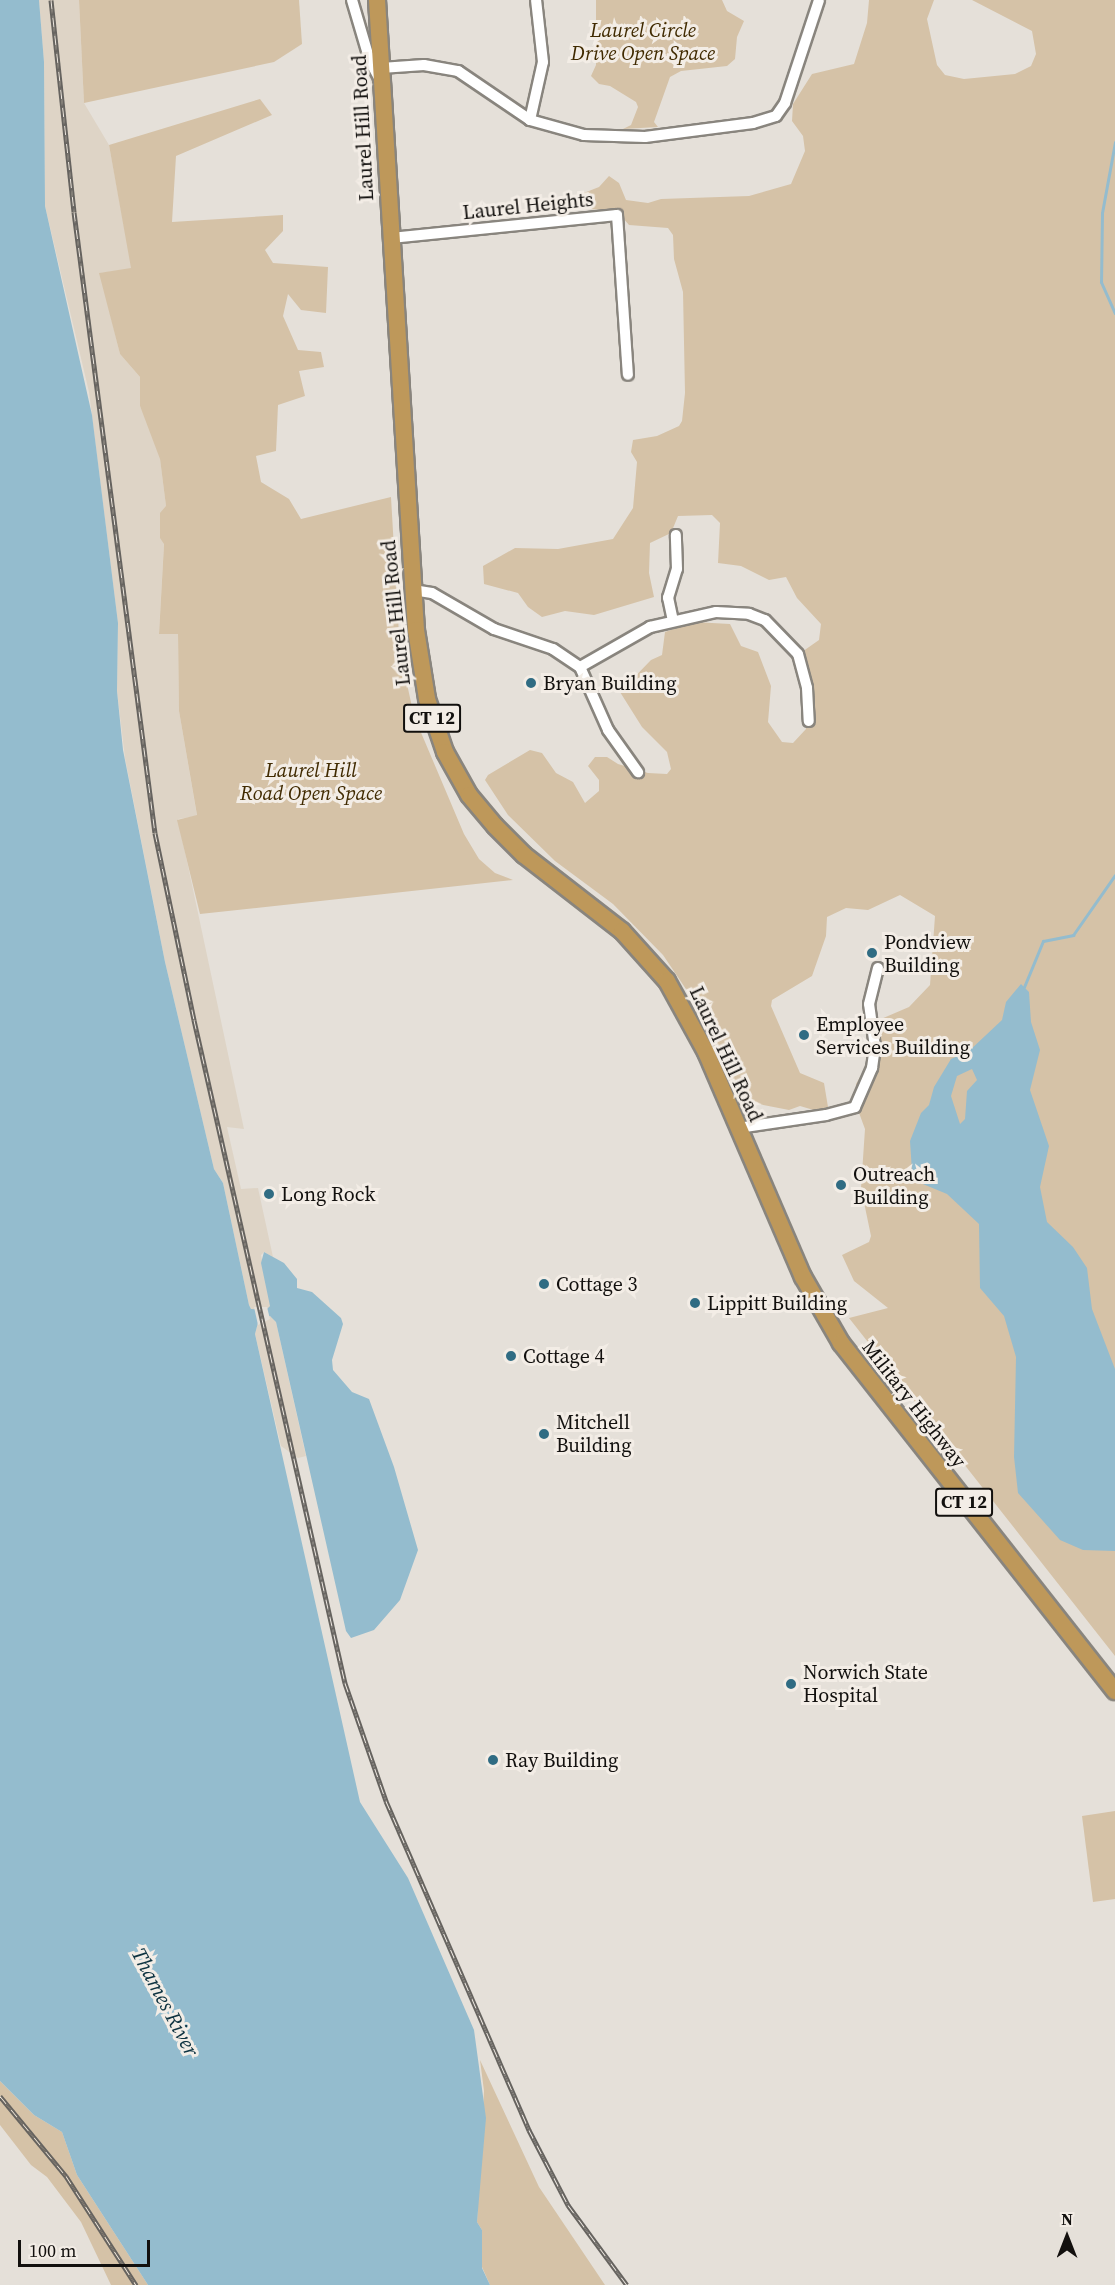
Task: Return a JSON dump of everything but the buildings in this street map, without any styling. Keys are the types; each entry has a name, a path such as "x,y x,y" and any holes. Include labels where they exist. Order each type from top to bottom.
{"highway":[{"name":"Laurel Hill Road","path":"377,0 413,590 427,699 438,735 459,778 505,837 622,931 651,960 698,1034 783,1233 820,1308"},
{"name":"Military Highway","path":"820,1308 879,1394 1115,1691"}],"street":[{"path":"352,0 370,61 381,74 424,65 458,71 530,120 572,133 627,138 753,123 776,116 785,103 819,0"},
{"path":"530,120 543,62 536,0"},
{"name":"Laurel Heights","path":"391,238 617,215 628,375"},
{"path":"673,621 668,598 677,569 676,535"},
{"path":"413,590 432,593 494,629 553,649 579,667 608,730 638,772"},
{"path":"579,667 628,638 673,621 731,612 765,621 798,654 807,687 809,722"},
{"path":"738,1128 826,1115 855,1107 872,1068 874,1047 869,1004 878,968"}],"shaded area":[{"path":"39,0 79,0 84,103 109,145 132,269 100,273 120,354 140,377 140,406 158,443 166,506 159,633 178,634 179,711 197,816 178,819 244,1129 227,1127 241,1189 258,1188 273,1257 264,1252 261,1255 271,1303 268,1310 251,1309 249,1305 223,1183 214,1169 165,962 125,758 117,691 118,623 89,392 45,206 44,62"},
{"path":"270,1316 276,1322 306,1456 298,1458 281,1446 255,1334 259,1319"}],"green space":[{"path":"79,0 299,0 302,44 274,62 84,103"},
{"name":"Laurel Circle Drive Open Space","path":"596,0 722,0 727,11 744,21 737,37 735,59 727,66 681,71 670,77 654,122 658,127 623,129 631,125 638,107 636,102 610,86 599,84 591,76 596,65"},
{"path":"869,0 934,0 927,19 937,65 945,75 964,79 1015,74 1031,66 1036,54 1032,31 972,0 1115,0 1115,1656 849,1318 888,1308 854,1281 842,1255 869,1242 871,1236 861,1188 865,1129 855,1102 856,1084 868,1063 874,1022 909,1007 930,985 935,916 900,895 868,910 846,908 827,917 826,936 812,976 772,1000 771,1006 800,1073 824,1083 828,1107 817,1111 800,1106 789,1110 748,1102 732,1084 690,995 663,955 613,904 555,861 508,815 485,780 488,775 530,750 542,753 556,773 573,782 585,803 599,791 599,780 588,766 595,757 607,757 618,764 648,773 667,774 671,769 667,752 642,727 620,692 651,660 662,655 665,632 694,622 730,624 741,646 758,652 771,686 768,722 782,742 793,743 806,729 799,654 819,640 821,624 797,598 786,577 769,580 741,566 718,563 720,523 712,515 678,516 671,533 650,543 649,573 654,597 594,615 565,611 542,617 528,607 518,593 484,584 483,566 515,548 558,549 613,539 633,508 637,462 631,452 633,440 657,436 679,426 682,421 685,393 683,292 674,259 673,235 668,228 629,225 617,211 575,208 571,198 599,187 609,176 619,183 626,200 648,203 661,199 749,196 791,184 805,151 803,136 792,121 793,104 812,74 854,64 867,23"},
{"name":"Laurel Hill Road Open Space","path":"260,99 272,115 176,156 172,222 283,215 283,231 265,250 273,263 328,267 326,313 301,310 288,294 283,316 298,350 321,352 324,367 299,371 305,396 278,405 276,451 256,456 261,482 289,499 301,519 391,497 400,652 414,716 464,834 479,859 495,873 513,880 200,914 177,820 197,815 179,711 178,634 159,634 164,544 160,538 160,513 166,506 160,459 140,406 140,377 120,354 99,273 131,268 109,145"},
{"path":"1115,1811 1115,1899 1093,1902 1082,1816"},
{"path":"480,2060 539,2187 605,2285 490,2285 482,2267 482,2230 477,2222 484,2091"},
{"path":"0,2081 34,2115 62,2132 77,2175 148,2285 111,2285 81,2222 47,2177 31,2165 0,2125"}],"water":[{"name":"Thames River","path":"0,0 39,0 44,62 45,206 92,415 118,623 117,691 123,750 165,962 214,1169 223,1183 249,1305 251,1309 266,1310 270,1306 261,1263 264,1252 284,1263 297,1279 297,1288 312,1292 341,1318 343,1324 332,1360 333,1370 352,1392 369,1399 394,1467 418,1550 400,1600 374,1630 351,1638 346,1631 276,1322 270,1316 259,1319 255,1334 360,1802 408,1878 474,2030 486,2118 477,2222 482,2230 482,2268 490,2285 148,2285 77,2175 62,2132 34,2115 0,2081"},
{"path":"1021,984 1029,992 1031,1022 1040,1050 1030,1090 1049,1146 1040,1187 1047,1222 1073,1247 1087,1268 1092,1309 1115,1369 1115,1551 1083,1550 1060,1540 1018,1493 1014,1457 1016,1357 1004,1316 980,1288 979,1224 947,1194 918,1182 912,1171 910,1141 921,1113 929,1105 934,1087 951,1059 969,1051 1002,1020 1006,1002","holes":["972,1069 977,1080 967,1091 965,1119 960,1124 951,1096 957,1076"]}],"pier":[{"path":"254,1307 267,1307 270,1319 258,1325"}],"waterway":[{"path":"1115,142 1102,213 1101,282 1115,313"},
{"path":"1024,987 1043,941 1073,935 1115,875"}],"railway":[{"path":"51,0 74,212 155,833 194,1020 345,1683 386,1801 529,2130 568,2205 627,2285"},
{"path":"0,2096 66,2176 136,2285"}],"place":[{"name":"Bryan Building","path":"531,683"},
{"name":"Pondview Building","path":"872,953"},
{"name":"Employee Services Building","path":"804,1035"},
{"name":"Outreach Building","path":"841,1185"},
{"name":"Long Rock","path":"269,1194"},
{"name":"Cottage 3","path":"544,1284"},
{"name":"Lippitt Building","path":"695,1303"},
{"name":"Cottage 4","path":"511,1356"},
{"name":"Mitchell Building","path":"544,1434"},
{"name":"Norwich State Hospital","path":"791,1684"},
{"name":"Ray Building","path":"493,1760"}]}
